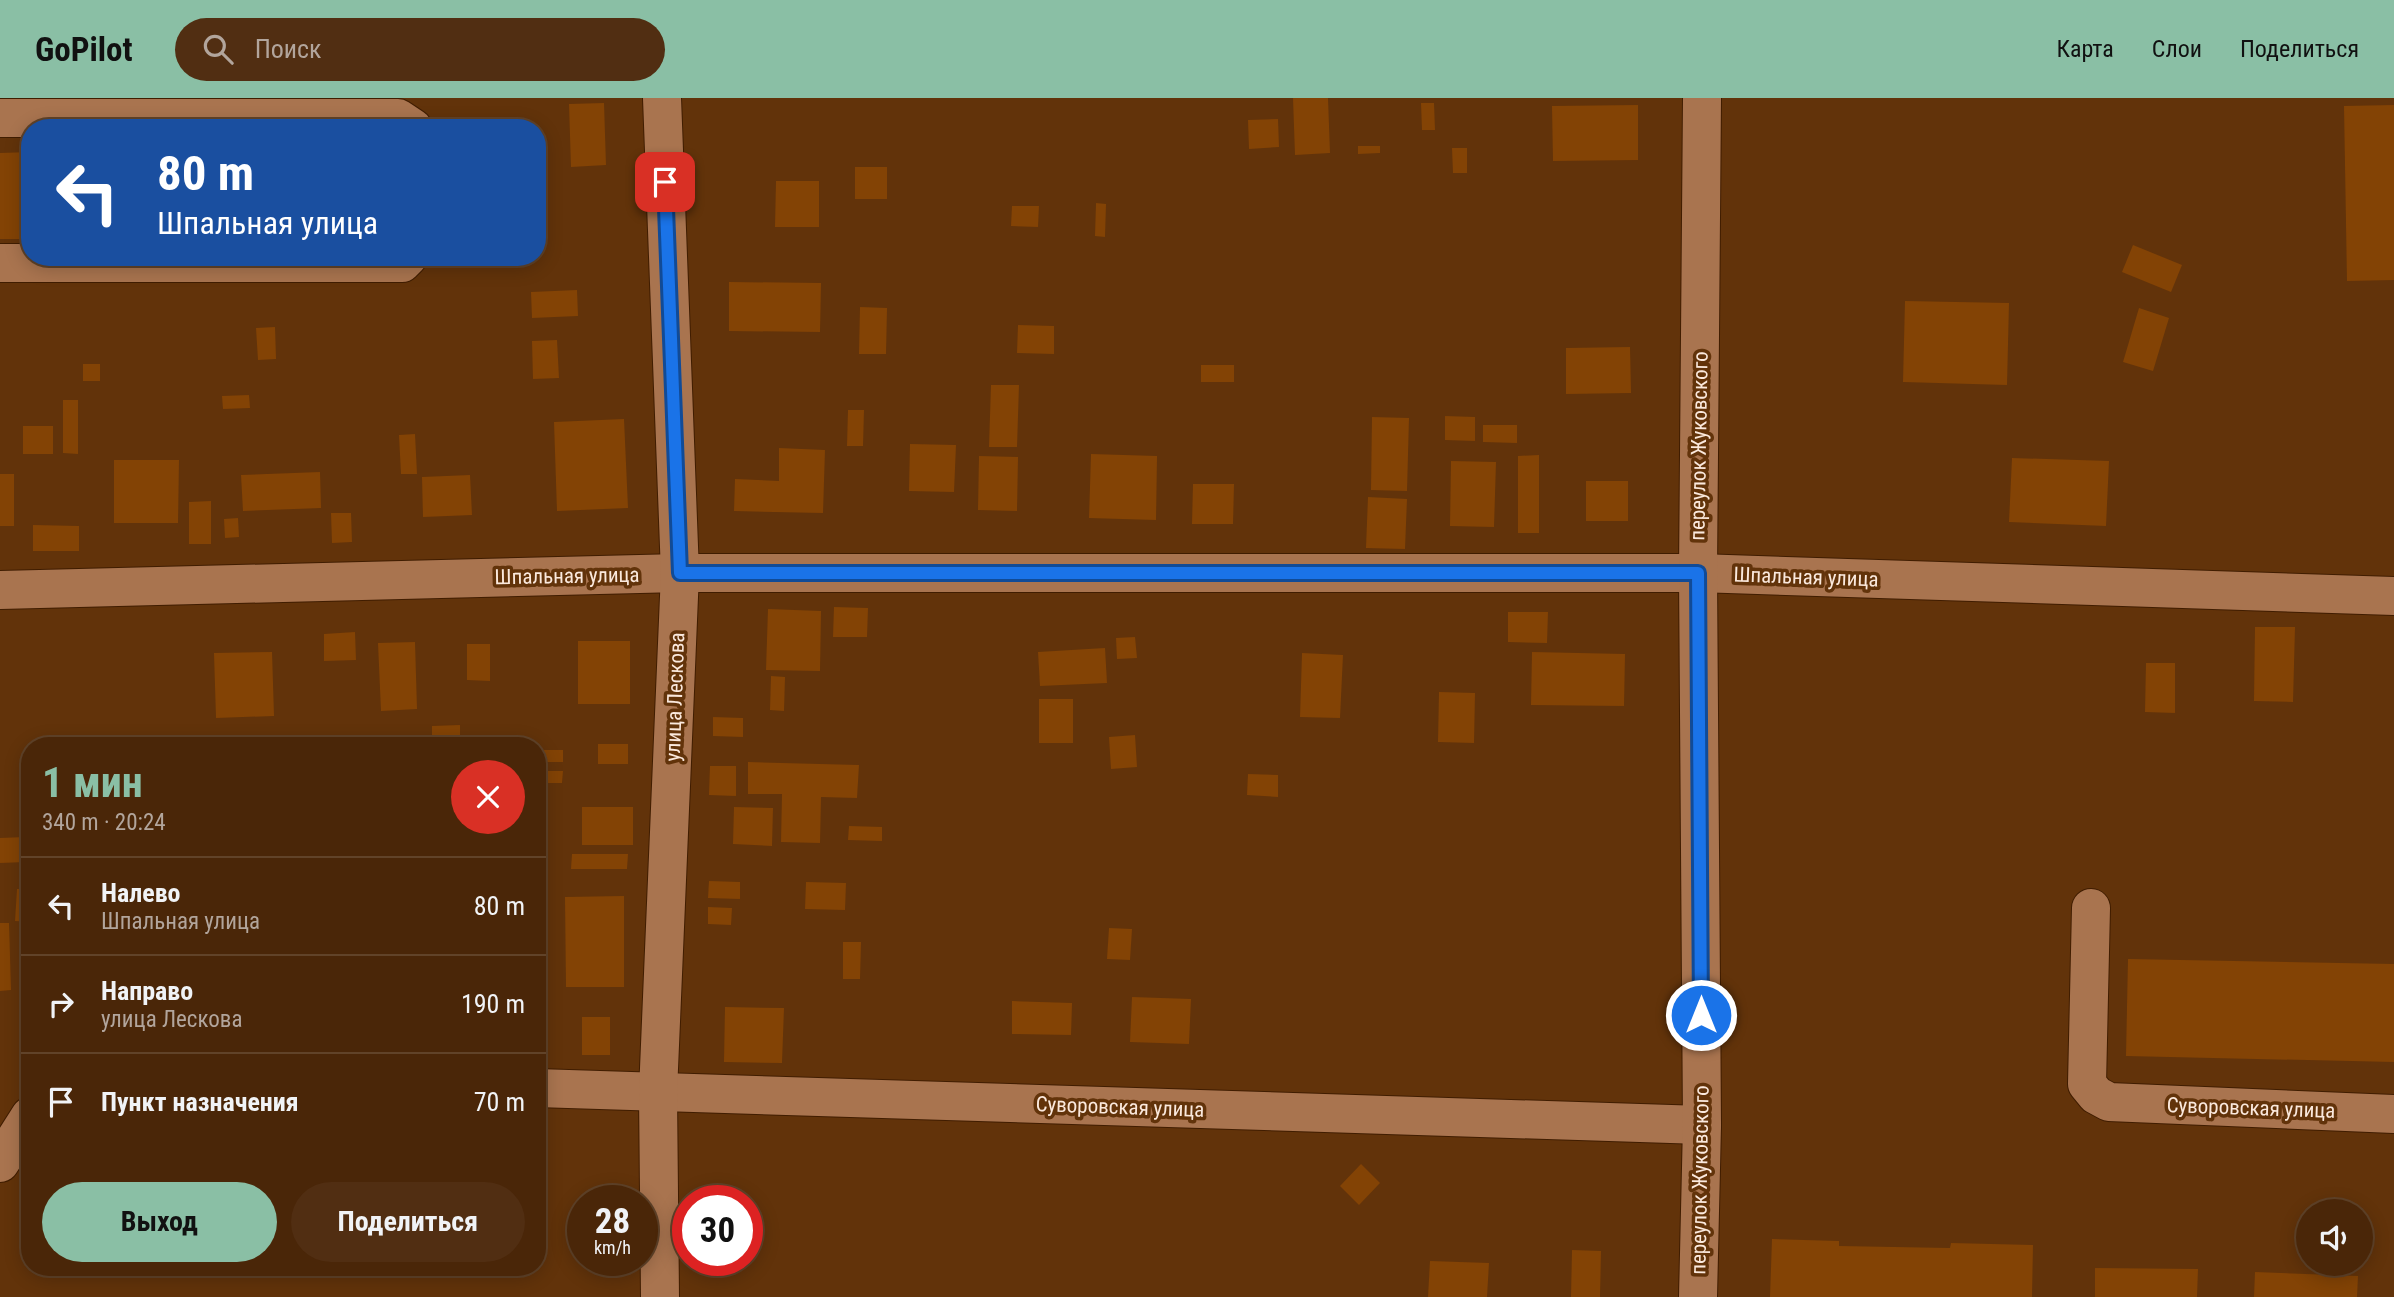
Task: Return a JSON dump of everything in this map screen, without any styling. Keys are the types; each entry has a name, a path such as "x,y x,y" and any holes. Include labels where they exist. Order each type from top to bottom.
{"street":[{"name":"улица Лескова","path":"660,1297 658,1092 680,573 662,98"},
{"name":"переулок Жуковского","path":"1698,1297 1702,1125 1698,573 1702,98"},
{"path":"0,118 400,119"},
{"path":"0,263 21,263"},
{"name":"Шпальная улица","path":"0,590 680,573 1698,573 2394,596"},
{"name":"Суворовская улица","path":"2091,908 2087,1084 2096,1094 2109,1102 2394,1114"},
{"name":"Суворовская улица","path":"546,1088 1702,1125"},
{"path":"0,1163 21,1130"}],"building":[{"path":"1293,98 1328,98 1330,153 1295,155"},
{"path":"604,103 606,165 571,167 569,104"},
{"path":"1421,103 1434,103 1435,130 1422,130"},
{"path":"1638,105 1638,160 1553,161 1552,106"},
{"path":"2394,105 2394,280 2347,281 2344,106"},
{"path":"1278,119 1279,147 1249,149 1248,120"},
{"path":"1358,146 1380,146 1380,153 1358,154"},
{"path":"1452,148 1467,148 1467,173 1453,173"},
{"path":"21,152 21,239 0,239 0,153"},
{"path":"855,167 887,167 887,199 855,199"},
{"path":"776,181 819,181 819,227 775,227"},
{"path":"1096,203 1106,204 1105,237 1095,236"},
{"path":"1012,206 1039,206 1038,227 1011,226"},
{"path":"2133,245 2182,265 2171,292 2122,272"},
{"path":"729,282 821,283 820,332 729,331"},
{"path":"577,290 578,316 532,318 531,292"},
{"path":"1905,301 2009,303 2007,385 1903,382"},
{"path":"860,307 887,308 886,354 859,354"},
{"path":"2139,308 2169,318 2153,371 2123,362"},
{"path":"1018,325 1054,326 1054,354 1017,353"},
{"path":"275,327 276,359 258,360 256,328"},
{"path":"557,340 559,378 533,379 532,341"},
{"path":"1630,347 1631,393 1566,394 1566,348"},
{"path":"83,364 100,364 100,381 83,381"},
{"path":"1201,365 1234,365 1234,382 1201,382"},
{"path":"991,385 1019,385 1017,447 989,447"},
{"path":"249,395 250,408 223,409 222,396"},
{"path":"63,400 78,400 78,454 63,453"},
{"path":"848,410 864,410 863,446 847,446"},
{"path":"1445,416 1475,417 1475,441 1445,440"},
{"path":"1372,417 1409,418 1407,491 1371,490"},
{"path":"624,419 628,508 557,511 554,422"},
{"path":"1483,425 1517,425 1517,443 1483,442"},
{"path":"23,426 53,426 53,454 23,454"},
{"path":"415,434 417,474 401,474 399,435"},
{"path":"910,444 956,445 954,492 909,491"},
{"path":"779,448 825,450 823,513 734,511 735,479 779,481"},
{"path":"1091,454 1157,456 1156,520 1089,518"},
{"path":"1539,455 1539,533 1518,533 1518,456"},
{"path":"979,456 1018,457 1017,511 978,510"},
{"path":"2012,458 2109,461 2106,526 2009,522"},
{"path":"114,460 179,460 178,523 114,523"},
{"path":"1451,461 1496,462 1494,527 1450,526"},
{"path":"320,472 321,508 243,511 241,475"},
{"path":"0,474 14,474 14,526 0,526"},
{"path":"470,475 472,515 423,517 422,477"},
{"path":"1586,481 1628,481 1628,521 1586,521"},
{"path":"1193,484 1234,484 1233,524 1192,524"},
{"path":"1368,497 1407,499 1405,549 1366,548"},
{"path":"211,501 211,544 189,544 189,502"},
{"path":"331,513 351,513 352,542 332,543"},
{"path":"238,518 239,537 225,538 224,519"},
{"path":"33,525 79,526 79,551 33,551"},
{"path":"834,607 868,608 867,637 833,637"},
{"path":"768,609 821,611 820,671 766,670"},
{"path":"1508,612 1548,612 1547,643 1508,642"},
{"path":"2255,627 2295,627 2293,702 2254,701"},
{"path":"355,632 356,660 324,661 324,634"},
{"path":"1135,637 1137,658 1117,659 1116,638"},
{"path":"578,641 630,641 630,704 578,704"},
{"path":"415,642 417,709 381,711 378,643"},
{"path":"467,644 490,644 490,681 467,680"},
{"path":"1105,648 1107,683 1040,686 1038,652"},
{"path":"272,652 274,716 216,718 214,653"},
{"path":"1532,652 1625,654 1624,706 1531,705"},
{"path":"1302,653 1343,655 1340,718 1300,717"},
{"path":"2146,663 2175,663 2175,713 2145,712"},
{"path":"771,676 785,677 784,711 770,710"},
{"path":"1439,692 1475,693 1474,743 1438,742"},
{"path":"1039,699 1073,699 1073,743 1039,743"},
{"path":"713,717 743,718 743,737 713,736"},
{"path":"460,725 460,737 432,737 432,726"},
{"path":"1135,735 1137,767 1111,769 1109,737"},
{"path":"598,744 628,744 628,764 598,764"},
{"path":"546,750 563,750 563,762 546,762"},
{"path":"748,762 859,765 857,798 821,797 820,843 781,842 782,794 748,794"},
{"path":"710,766 736,766 736,796 709,795"},
{"path":"546,771 563,771 562,783 546,783"},
{"path":"1248,774 1278,775 1278,797 1247,795"},
{"path":"582,807 633,807 633,845 582,845"},
{"path":"734,807 773,808 772,846 733,844"},
{"path":"849,826 882,827 882,841 848,840"},
{"path":"21,837 21,862 0,863 0,838"},
{"path":"572,854 628,854 627,869 571,869"},
{"path":"709,881 740,882 740,899 708,898"},
{"path":"806,882 846,883 845,910 805,909"},
{"path":"17,889 21,889 21,921 15,921"},
{"path":"624,896 624,987 566,987 565,897"},
{"path":"708,907 732,908 731,925 708,924"},
{"path":"0,923 9,923 11,990 0,991"},
{"path":"1109,928 1132,929 1130,960 1107,959"},
{"path":"843,942 861,942 860,979 843,979"},
{"path":"2128,959 2394,964 2394,1062 2126,1056"},
{"path":"1132,997 1191,999 1189,1044 1130,1042"},
{"path":"1012,1001 1072,1003 1071,1035 1012,1034"},
{"path":"725,1007 784,1008 782,1063 724,1062"},
{"path":"582,1017 610,1017 610,1055 582,1055"},
{"path":"1361,1164 1380,1183 1359,1205 1340,1186"},
{"path":"1772,1239 1839,1241 1839,1246 1950,1248 1951,1243 2033,1245 2032,1297 1770,1297"},
{"path":"1572,1250 1601,1251 1600,1297 1571,1297"},
{"path":"1430,1261 1489,1263 1487,1297 1428,1297"},
{"path":"2095,1268 2198,1269 2197,1297 2095,1297"},
{"path":"2255,1272 2296,1274 2296,1276 2358,1276 2357,1297 2254,1297"}],"route":[{"path":"665,182 680,573 1698,573 1701,1015"}]}
